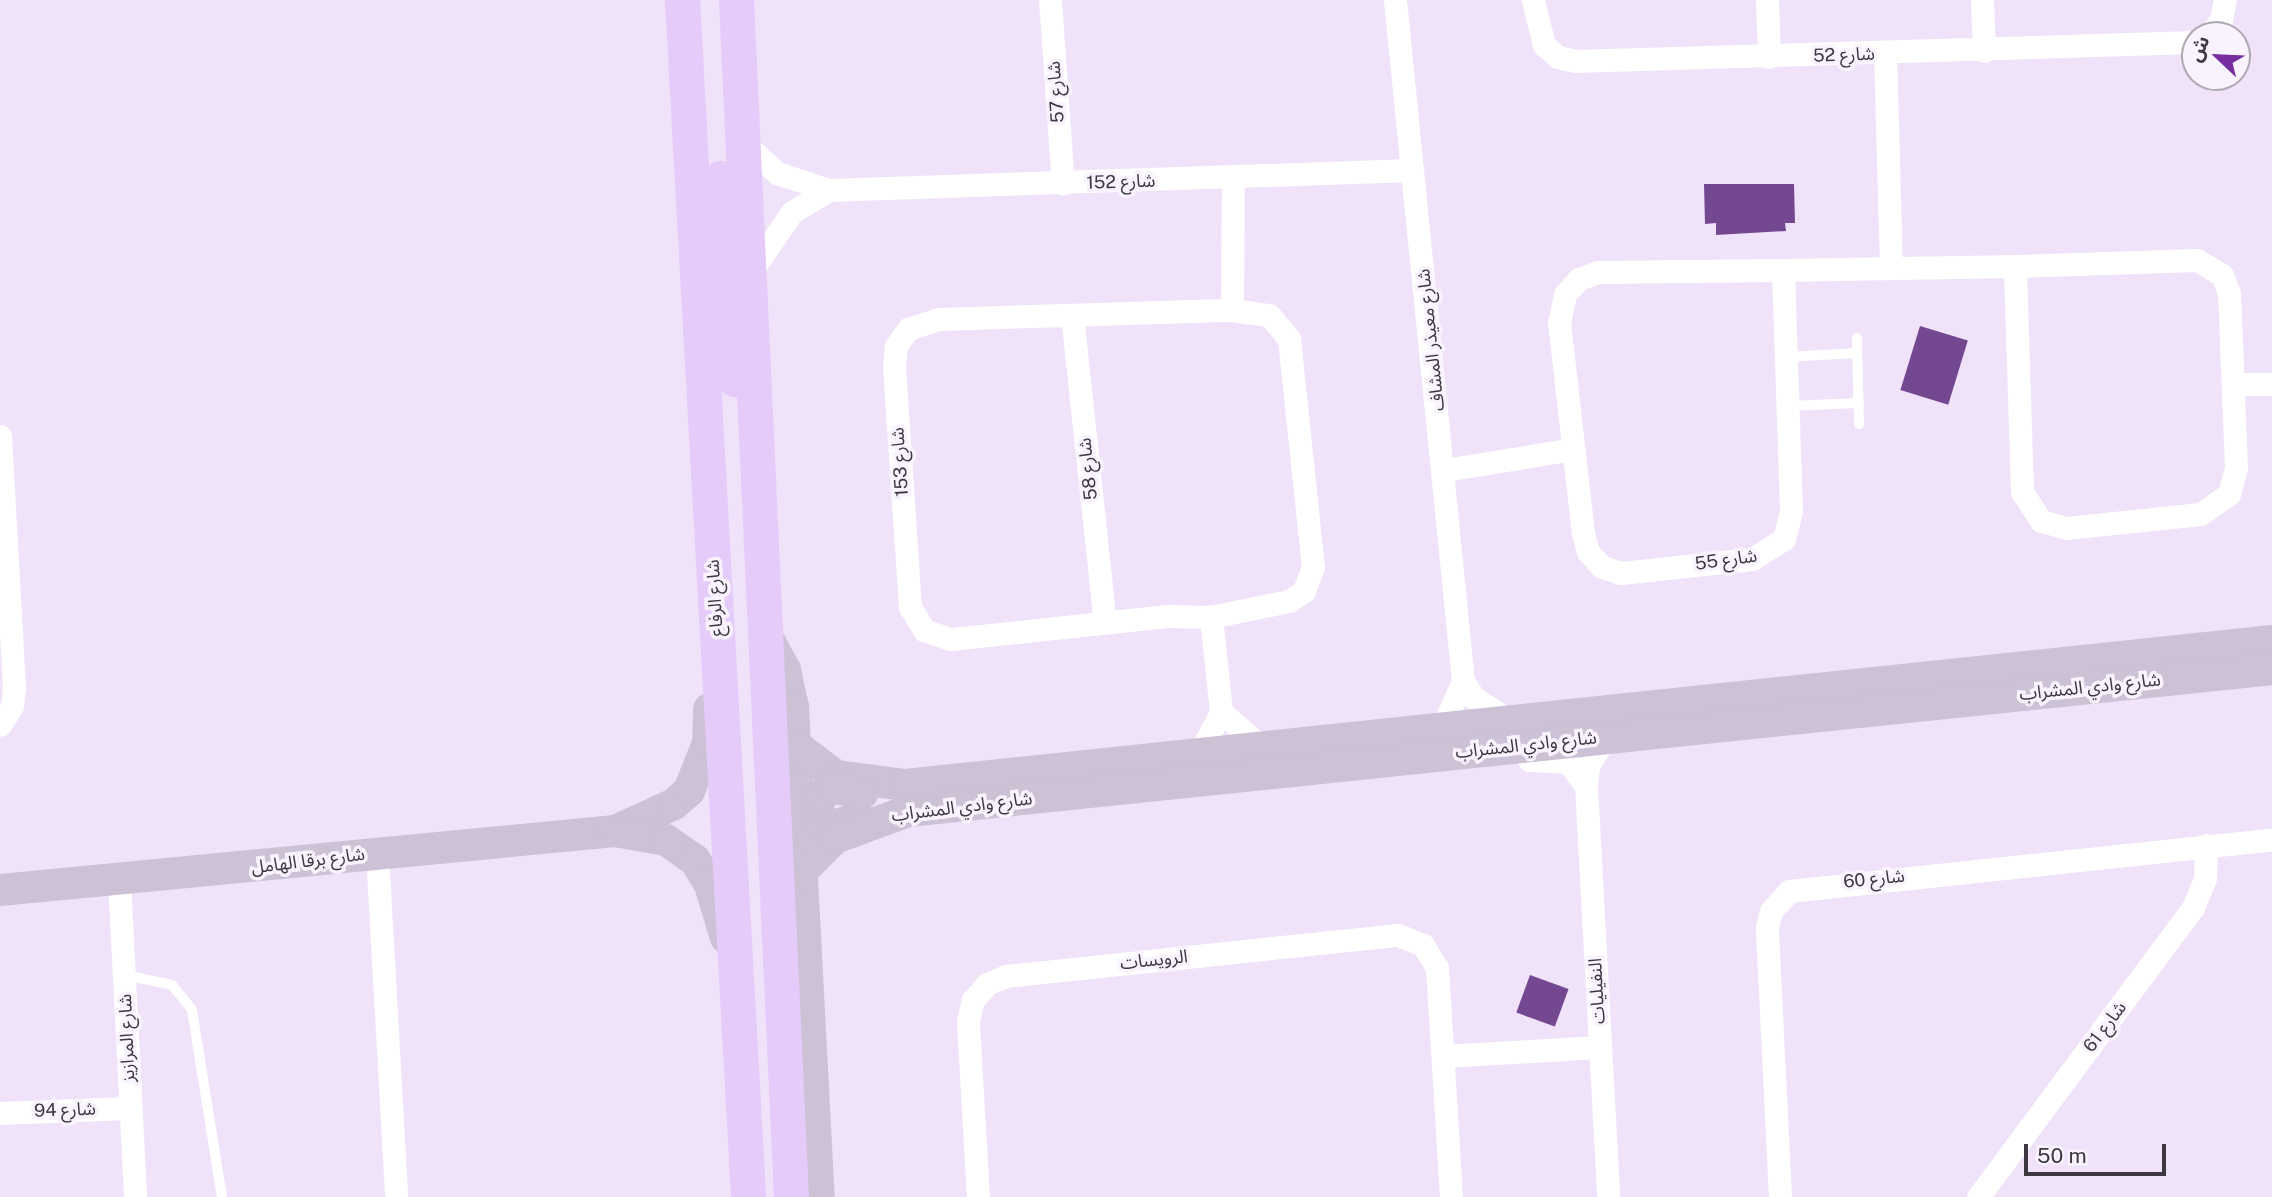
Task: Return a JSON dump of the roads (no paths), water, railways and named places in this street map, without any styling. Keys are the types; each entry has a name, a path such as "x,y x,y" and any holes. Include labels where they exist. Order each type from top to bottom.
{"main road":[{"name":"شارع الرفاع","path":"682,0 748,1197"},
{"path":"713,0 731,355 758,468"},
{"path":"736,0 751,272 762,627 791,1197"}],"street":[{"name":"شارع 57","path":"1050,0 1063,184"},
{"name":"شارع معيذر المشاف","path":"1395,0 1445,470 1463,681 1443,740"},
{"name":"شارع 52","path":"1533,0 1544,45 1566,60 1984,51 2181,43"},
{"path":"1767,0 1769,57"},
{"path":"1982,0 1984,51"},
{"path":"2220,21 2225,0"},
{"path":"1885,53 1891,268"},
{"name":"شارع 152","path":"743,142 777,173 830,190 1233,179 1412,170"},
{"path":"1232,310 1233,179"},
{"name":"شارع 152","path":"751,272 792,212 830,190"},
{"name":"شارع 55","path":"1783,270 1791,521 1777,546 1752,559 1621,573 1602,567 1585,543 1559,313 1571,286 1598,272 2207,263 2222,275 2229,293 2233,384 2235,477 2216,507 2200,514 2067,528 2041,521 2022,492 2015,266"},
{"name":"شارع 153","path":"1232,310 1269,316 1289,339 1314,567 1304,591 1289,601 1211,617 1105,622 941,638 918,624 911,607 896,346 908,329 928,320 1232,310"},
{"name":"شارع 58","path":"1072,315 1105,622"},
{"path":"2233,384 2272,384"},
{"path":"0,436 2,533 14,687 12,706 0,725"},
{"path":"1445,470 1573,449"},
{"path":"1200,752 1221,712 1211,617"},
{"name":"شارع برقا الهامل","path":"615,831 674,804 701,768 708,743 709,668 717,618"},
{"path":"762,627 786,670 795,745 799,874 819,1197"},
{"name":"شارع وادي المشراب","path":"795,745 836,776 906,798 1443,740 1507,719 2272,641"},
{"name":"شارع وادي المشراب","path":"799,874 835,838 906,798 1200,752 1261,746 1606,736 2272,668"},
{"path":"1463,681 1474,698 1507,719"},
{"path":"1221,712 1261,746"},
{"name":"النفيليات","path":"1606,736 1588,766 1586,786 1608,1197"},
{"path":"1443,740 1477,767 1561,759 1575,766 1586,786"},
{"name":"شارع برقا الهامل","path":"0,890 615,831 666,840 695,860 710,885 737,976"},
{"name":"شارع 60","path":"1780,1197 1767,928 1782,897 1805,886 2272,839"},
{"name":"شارع 61","path":"1978,1197 2189,915 2205,878 2206,845"},
{"path":"377,853 396,1197"},
{"name":"شارع المرازيز","path":"119,878 135,1197"},
{"name":"الرويسات","path":"978,1197 968,1021 979,992 1006,976 1407,936 1423,945 1437,968 1451,1197"},
{"path":"1443,1056 1600,1047"},
{"name":"شارع 94","path":"0,1113 130,1108"}],"lane":[{"path":"1857,338 1859,424"},
{"path":"1786,357 1857,353"},
{"path":"1787,406 1858,402"},
{"path":"125,975 172,985 192,1010 222,1197"}]}
